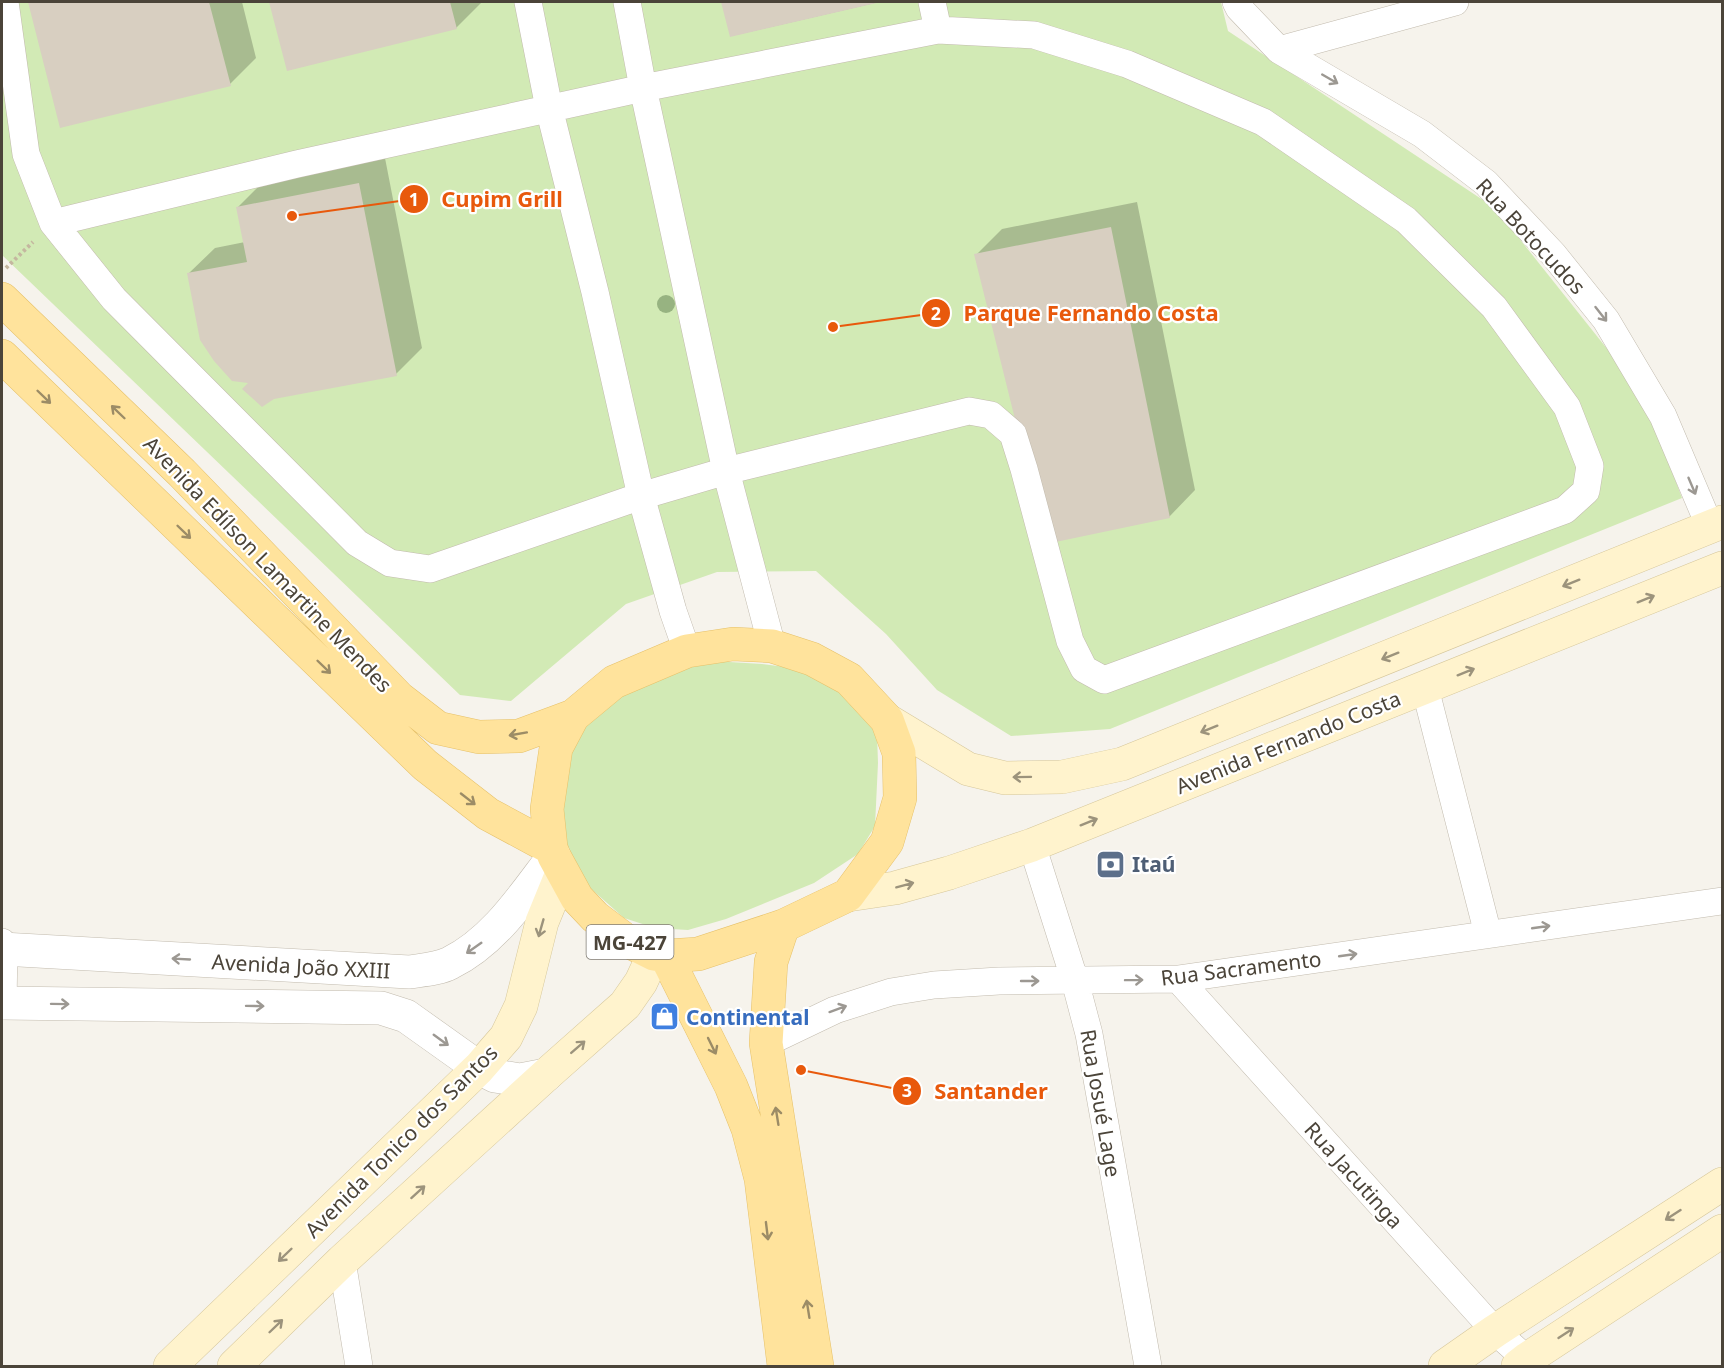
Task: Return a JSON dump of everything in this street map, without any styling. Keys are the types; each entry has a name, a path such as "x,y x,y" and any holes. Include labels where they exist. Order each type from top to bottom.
{"main road":[{"name":"Avenida Edílson Lamartine Mendes","path":"2,299 182,473 399,698 438,728 479,736 519,736 573,716"},
{"name":"Avenida Edílson Lamartine Mendes","path":"2,356 424,765 488,814 555,859"},
{"name":"Avenida Fernando Costa","path":"887,720 968,769 1005,778 1062,777 1122,764 1716,525"},
{"name":"Avenida Fernando Costa","path":"848,894 906,885 1032,845 1722,568"},
{"path":"255,600 280,574"},
{"name":"MG-427","path":"733,644 772,646 812,659 849,679 887,720 899,753 900,798 887,842 848,894 783,926 698,954 660,955 624,939 596,917 577,898 555,859 547,809 556,748 573,716 614,682 687,651 733,644"},
{"name":"Avenida Tonico dos Santos","path":"170,1366 479,1068 506,1037 521,1006 555,859"},
{"path":"783,926 771,962 766,1043 817,1366"},
{"path":"660,955 731,1086 748,1129 761,1179 784,1366"},
{"name":"Avenida Tonico dos Santos","path":"234,1366 342,1261 626,1005 660,955"},
{"path":"1445,1366 1495,1330 1722,1184"},
{"path":"1526,1364 1722,1231"}],"street":[{"path":"5,2 26,154 53,223 114,299 357,543 390,563 430,569 641,496 726,471 969,411 991,415 1013,434 1070,640 1084,669 1104,680 1565,510 1586,491 1590,466 1566,407 1494,307 1406,220 1263,122 1127,64 1034,35 938,30 549,108 297,164 53,223"},
{"path":"528,2 549,108 595,292 641,496 673,611 687,651"},
{"path":"627,2 642,88 726,471 772,646"},
{"path":"932,2 938,30"},
{"name":"Rua Botocudos","path":"1236,2 1279,50 1422,134 1486,183 1553,254 1606,320 1663,416 1716,525"},
{"path":"1279,50 1455,2"},
{"path":"1425,688 1488,934"},
{"name":"Rua Josué Lage","path":"1032,845 1075,981 1089,1034 1148,1366"},
{"name":"Avenida João XXIII","path":"2,947 409,972 448,964 480,945 555,859"},
{"name":"Rua Sacramento","path":"766,1043 835,1010 891,992 934,985 978,982 1178,979 1722,901"},
{"path":"2,947 2,1004"},
{"name":"Rua Jacutinga","path":"1178,979 1526,1364"},
{"name":"Avenida João XXIII","path":"2,1004 381,1008 406,1016 495,1077 520,1080 546,1075"},
{"path":"342,1261 359,1366"}],"path":[{"path":"2,272 53,223"}],"green space":[{"path":"2,2 1221,2 1228,31 1495,208 1643,394 1682,498 1110,729 1011,736 937,690 886,634 816,571 717,572 626,604 511,701 460,695 2,255"},
{"path":"713,661 809,670 860,703 877,734 875,826 858,854 814,883 726,919 688,930 655,928 624,918 589,887 565,846 559,809 575,738 601,708 639,678"}],"building":[{"path":"28,2 209,2 231,86 60,128"},
{"path":"269,2 450,2 457,29 287,71"},
{"path":"721,2 881,2 730,37"},
{"path":"359,183 397,376 274,399 262,407 242,389 248,383 232,381 214,361 200,340 187,273 247,262 236,207"},
{"path":"1111,227 1170,518 1046,544 974,254"}],"place":[{"name":"Cupim Grill","path":"292,216"},
{"name":"Parque Fernando Costa","path":"833,327"},
{"name":"Itaú","path":"1111,864"},
{"name":"Continental","path":"665,1017"},
{"name":"Santander","path":"801,1070"}]}
